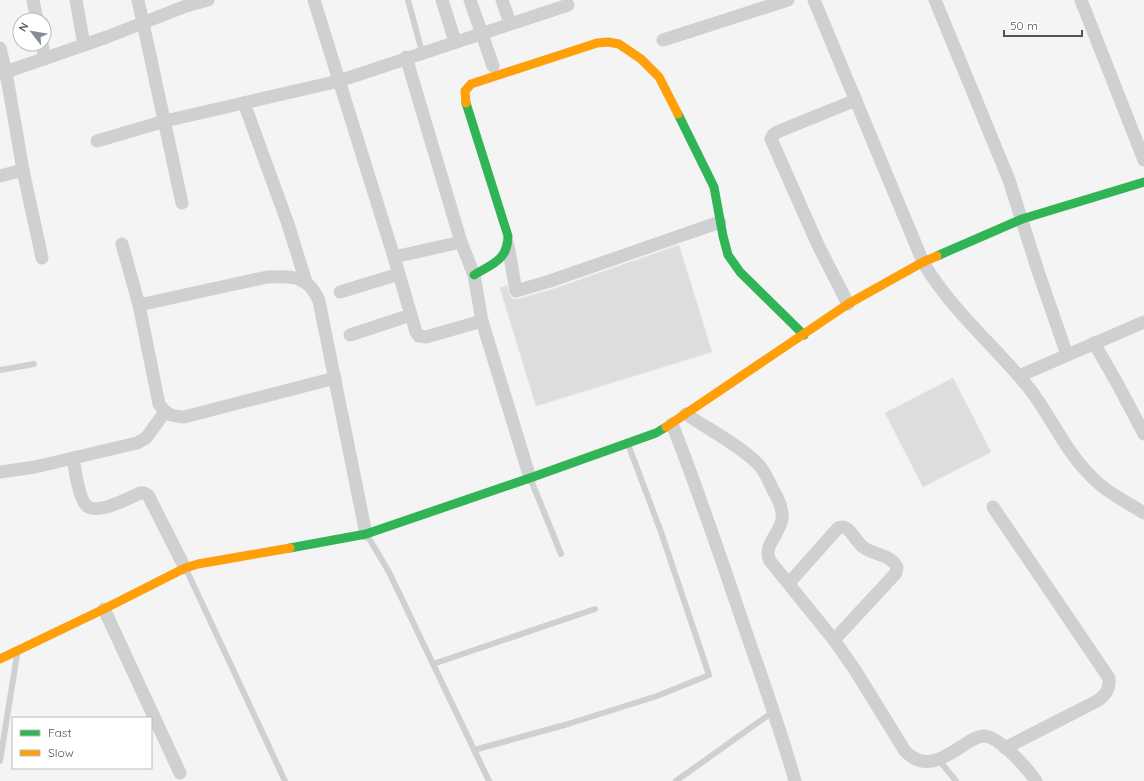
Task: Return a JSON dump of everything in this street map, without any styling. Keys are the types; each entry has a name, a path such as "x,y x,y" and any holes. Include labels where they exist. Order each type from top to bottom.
{"street":[{"path":"32,0 35,12"},
{"path":"76,0 84,45"},
{"path":"138,0 182,203"},
{"path":"3,73 84,45 186,3 208,0"},
{"path":"314,0 416,332 419,336 426,337 482,321"},
{"path":"442,0 455,41"},
{"path":"470,0 492,66"},
{"path":"502,0 510,23"},
{"path":"663,40 788,0"},
{"path":"814,0 923,262 933,278 948,299 1019,376 1041,403 1068,448 1088,474 1100,485 1144,513"},
{"path":"1081,0 1144,160"},
{"path":"940,1 1009,180 1067,355"},
{"path":"97,141 165,121 339,81 455,41 568,5"},
{"path":"720,222 550,281 516,291 508,245 508,236 465,100 464,94 467,88 471,84 589,46 608,42 619,44 642,58 660,77 709,175 717,200 720,222 728,255 740,272 804,335"},
{"path":"0,48 3,73 22,170 42,258"},
{"path":"44,52 45,59"},
{"path":"406,58 461,242 474,275 482,321 530,478"},
{"path":"846,306 771,139 772,135 777,132 856,100"},
{"path":"244,103 288,224 306,282 314,290 319,301 366,534"},
{"path":"0,176 22,170"},
{"path":"0,659 186,568 198,564 366,534 656,433 672,424 846,306 923,262 1022,219 1144,182"},
{"path":"394,257 461,242"},
{"path":"122,244 138,305 159,404 165,412 173,416 184,417 335,378"},
{"path":"474,275 499,260 504,254 508,245"},
{"path":"340,292 399,274"},
{"path":"138,305 267,277 286,276 306,282"},
{"path":"350,335 411,315"},
{"path":"1019,376 1144,322"},
{"path":"1094,343 1144,434"},
{"path":"0,472 35,467 137,443 146,438 165,412"},
{"path":"686,414 742,451 763,470 776,495 782,512 782,519 768,550 767,556 770,562 834,640 855,670 905,751 916,760 930,762 947,756 978,736 989,737 1003,746 1036,781"},
{"path":"672,424 688,464 774,711 795,781"},
{"path":"73,458 82,500 86,506 96,509 114,504 140,493 148,495 186,568"},
{"path":"993,507 1109,678 1110,687 1105,696 1098,701 1003,746"},
{"path":"788,583 838,528 841,527 845,527 865,549 895,562 897,567 896,572 834,640"},
{"path":"104,609 180,773"}],"lane":[{"path":"408,0 422,52"},
{"path":"0,370 34,364"},
{"path":"474,750 568,724 649,699 709,675 661,532 628,443"},
{"path":"530,478 561,554"},
{"path":"366,534 389,572 488,781"},
{"path":"186,568 285,781"},
{"path":"433,664 595,609"},
{"path":"0,761 17,651"},
{"path":"676,781 774,711"},
{"path":"938,759 956,781"}],"building":[{"path":"679,245 712,352 536,406 500,288 507,285 510,296 513,299 518,299 553,289"},
{"path":"953,378 991,452 923,487 885,413"}],"traffic: fast":[{"path":"466,103 508,236 505,251 502,256 493,264 474,275"},
{"path":"678,114 714,187 728,255 740,272 804,335"},
{"path":"937,256 1022,219 1144,182"},
{"path":"290,548 366,534 530,478 656,433 666,427"}],"traffic: slow":[{"path":"466,103 465,91 471,84 597,43 608,42 619,44 641,59 659,77 678,114"},
{"path":"666,427 848,304 923,262 937,256"},
{"path":"0,659 185,568 198,564 290,548"}]}
